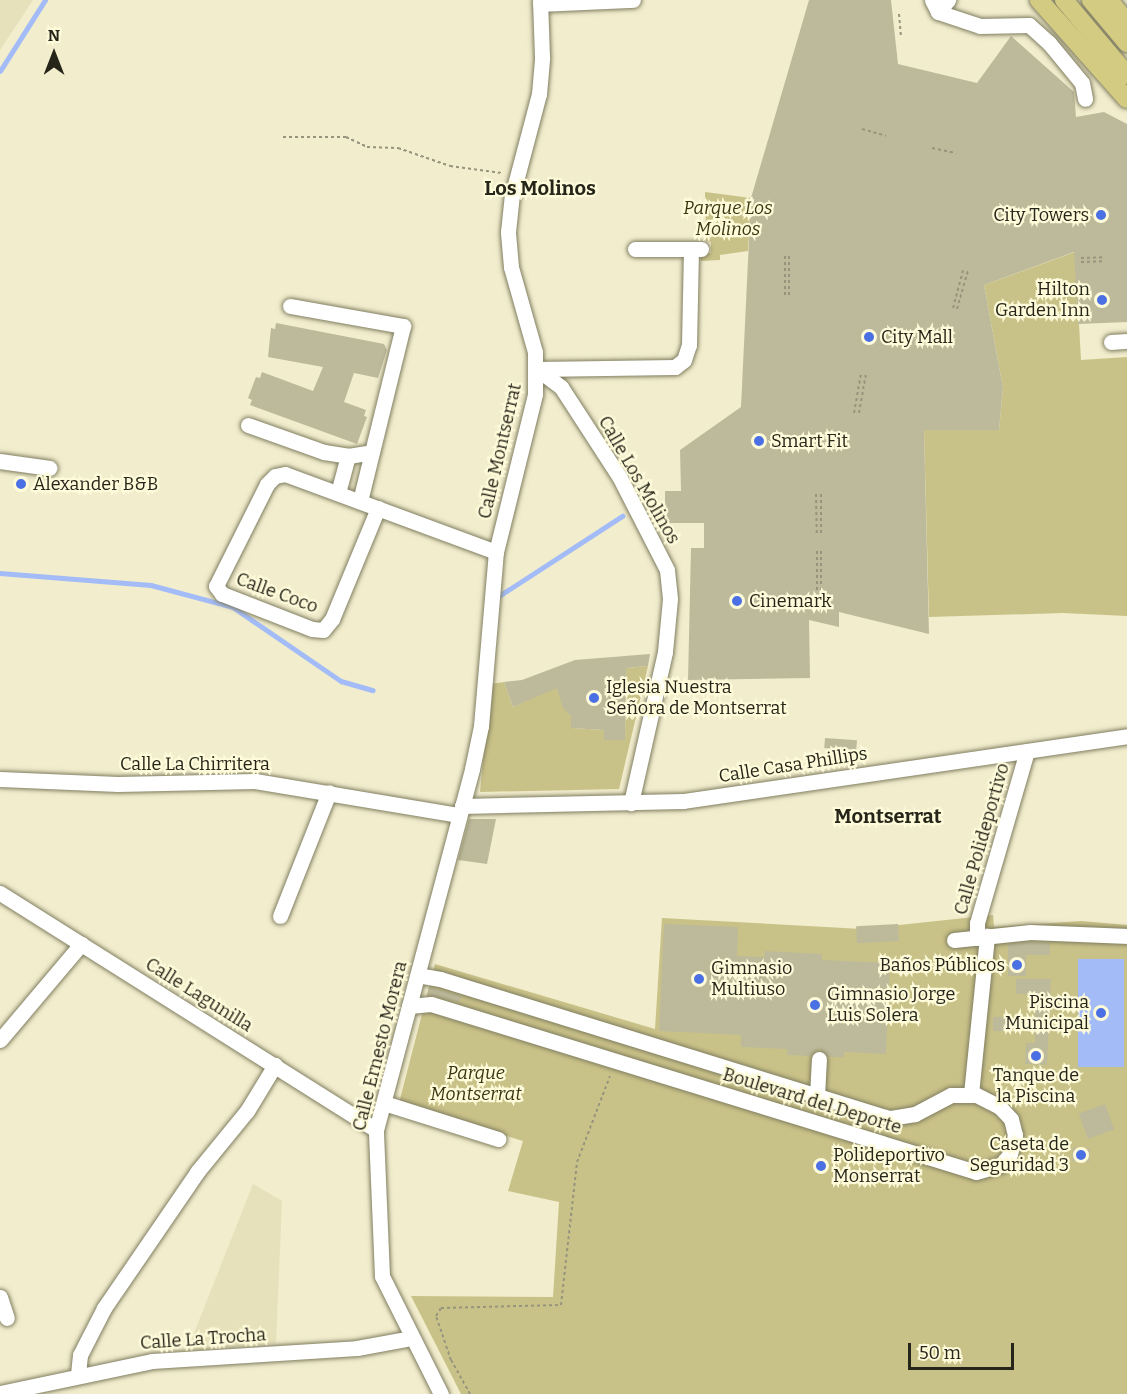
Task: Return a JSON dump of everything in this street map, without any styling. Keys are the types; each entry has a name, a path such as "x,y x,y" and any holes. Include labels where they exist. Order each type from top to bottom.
{"main road":[{"path":"1039,0 1127,99"},
{"path":"1064,0 1127,75"},
{"path":"1090,0 1127,43"},
{"path":"1109,0 1127,22"}],"street":[{"path":"540,2 633,0"},
{"path":"935,6 948,0"},
{"name":"Calle Montserrat","path":"460,811 481,726 496,552 535,394 537,369 509,254 509,213 539,94 542,57 540,2"},
{"path":"935,6 980,26 1029,25 1049,43 1082,83 1085,99"},
{"path":"537,369 675,367 684,360 688,345 696,249 635,249"},
{"path":"290,306 403,326 360,501"},
{"path":"1111,342 1127,341"},
{"name":"Calle Los Molinos","path":"537,369 561,387 620,478 667,570 670,599 665,652 631,803"},
{"path":"248,425 324,452 348,456 372,452"},
{"path":"338,493 348,456"},
{"path":"0,460 50,468"},
{"name":"Calle Coco","path":"378,508 332,619 323,630 312,629 222,594 216,585 217,576 267,484 275,476 285,474 360,501 496,552"},
{"name":"Calle Casa Phillips","path":"460,811 683,801 780,789 1127,736"},
{"name":"Calle Polideportivo","path":"971,1094 982,937 977,923 1027,751"},
{"name":"Calle La Chirritera","path":"0,779 118,784 255,781 460,811"},
{"path":"280,916 329,792"},
{"name":"Calle Ernesto Morera","path":"441,1394 382,1276 376,1130 460,811"},
{"name":"Calle Lagunilla","path":"0,893 376,1130"},
{"path":"954,940 1031,932 1127,936"},
{"path":"0,1041 81,944"},
{"name":"Boulevard del Deporte","path":"409,1006 431,1004 976,1172 992,1169 1010,1154 1015,1135 1011,1119 1000,1107 971,1094 951,1095 901,1119 817,1096 452,982 417,975"},
{"path":"817,1096 819,1059"},
{"path":"78,1374 81,1355 104,1308 197,1172 248,1111 275,1065"},
{"path":"384,1103 498,1139"},
{"path":"0,1297 7,1318"},
{"name":"Calle La Trocha","path":"0,1393 78,1374 152,1361 357,1348 412,1338"}],"path":[{"path":"899,14 901,37"},
{"path":"862,129 886,136"},
{"path":"283,136 346,137 367,147 398,148 450,166 518,175"},
{"path":"932,148 955,153"},
{"path":"785,256 787,296 789,256"},
{"path":"1081,260 1104,259"},
{"path":"963,270 955,309 968,271"},
{"path":"854,413 861,374"},
{"path":"859,413 866,374"},
{"path":"818,494 819,533"},
{"path":"819,551 819,591"},
{"path":"470,1394 452,1360 435,1317 441,1308 561,1305 577,1162 616,1062"}],"shaded area":[{"path":"0,0 33,0 0,50"},
{"path":"253,1184 282,1201 276,1343 187,1351"}],"green space":[{"name":"Parque Los Molinos","path":"705,192 751,198 748,251 720,255 720,260 701,261 701,254 711,253 711,242 706,241"},
{"path":"1075,252 1081,360 1127,357 1127,616 1063,613 929,617 924,430 999,430 1003,388 984,285"},
{"path":"605,664 561,702 571,716 572,728 604,730 604,739 625,740 626,668 648,666 619,789 480,792 491,684 504,682 513,707"},
{"name":"Polideportivo Monserrat","path":"993,915 994,927 1081,921 1127,925 1127,1394 461,1394 411,1296 553,1297 559,1202 508,1191 523,1141 399,1103 435,964 655,1029 662,918 862,929"}],"water":[{"name":"Piscina Municipal","path":"1078,959 1124,959 1124,1067 1078,1067"}],"building":[{"name":"City Mall","path":"809,0 891,0 898,64 977,83 1011,36 1074,92 1076,117 1104,112 1127,124 1127,322 1078,324 1074,252 984,285 1003,388 999,430 924,430 929,634 839,612 839,627 809,620 810,678 688,680 691,548 704,548 704,523 665,523 665,491 681,491 680,450 741,407 751,198"},
{"path":"276,323 384,344 387,350 378,378 354,373 344,402 366,410 364,416 367,417 357,444 250,405 252,400 248,398 256,377 260,378 262,372 313,391 323,367 268,357 271,328 275,329"},
{"name":"Iglesia Nuestra Señora de Montserrat","path":"650,654 648,666 626,668 625,740 604,740 604,730 571,728 571,716 563,708 557,688 513,707 504,682 522,680 575,660"},
{"path":"825,738 857,740 856,750 824,748"},
{"path":"469,819 496,819 487,864 458,860"},
{"name":"Gimnasio Jorge Luis Solera","path":"664,924 738,927 737,956 764,957 765,951 822,954 822,960 890,963 886,1054 844,1052 844,1057 828,1057 819,1049 810,1056 787,1055 787,1049 741,1047 741,1035 659,1031"},
{"path":"898,924 899,941 857,943 856,926"},
{"path":"1050,943 1050,955 1026,955 1026,976 1008,976 1008,944"},
{"path":"1016,979 1051,979 1047,1065 1025,1064 1026,1043 1035,1043 1035,994 1016,994"},
{"path":"429,987 461,996 459,1002 427,995"},
{"path":"993,1017 1012,1017 1012,1031 993,1031"},
{"path":"1105,1104 1114,1129 1088,1139 1079,1114"},
{"name":"Caseta de Seguridad 3","path":"1073,1148 1090,1149 1089,1162 1072,1161"}],"waterway":[{"path":"0,71 45,0"},
{"path":"499,596 622,516"},
{"path":"0,573 151,585 233,607 341,681 373,690"}],"place":[{"name":"City Towers","path":"1101,215"},
{"name":"Hilton Garden Inn","path":"1102,300"},
{"name":"City Mall","path":"869,337"},
{"name":"Smart Fit","path":"759,441"},
{"name":"Alexander B&B","path":"21,484"},
{"name":"Cinemark","path":"737,601"},
{"name":"Iglesia Nuestra Señora de Montserrat","path":"594,698"},
{"name":"Baños Públicos","path":"1017,965"},
{"name":"Gimnasio Multiuso","path":"699,979"},
{"name":"Gimnasio Jorge Luis Solera","path":"815,1005"},
{"name":"Piscina Municipal","path":"1101,1013"},
{"name":"Tanque de la Piscina","path":"1036,1056"},
{"name":"Caseta de Seguridad 3","path":"1081,1155"},
{"name":"Polideportivo Monserrat","path":"821,1166"}],"district":[{"name":"Los Molinos","path":"540,188"},
{"name":"Montserrat","path":"888,816"}],"park label":[{"name":"Parque Montserrat","path":"476,1084"}]}
